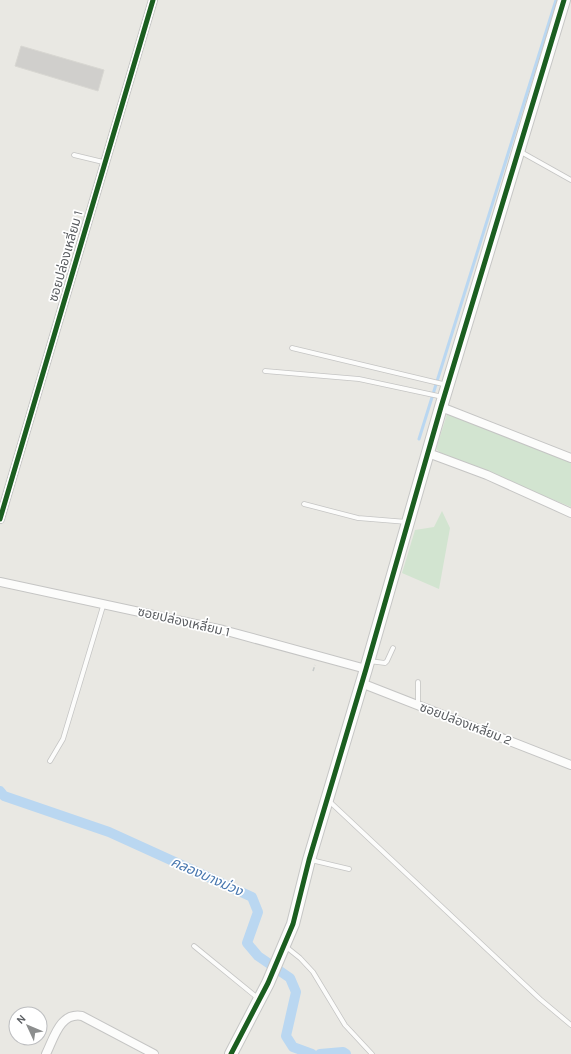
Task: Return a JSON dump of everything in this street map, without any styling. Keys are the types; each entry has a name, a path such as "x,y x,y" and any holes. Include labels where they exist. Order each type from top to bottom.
{"street":[{"name":"ซอยปล่องเหลี่ยม 1","path":"0,518 103,162 152,0"},
{"path":"231,1054 268,983 293,924 309,860 367,665 442,402 564,0"},
{"path":"442,402 571,458"},
{"path":"428,453 487,475 571,513"},
{"name":"ซอยปล่องเหลี่ยม 1","path":"0,582 104,603 367,665"},
{"name":"ซอยปล่องเหลี่ยม 2","path":"361,683 571,764"},
{"path":"46,1054 62,1022 67,1016 74,1014 82,1016 154,1054"}],"lane":[{"path":"519,150 571,180"},
{"path":"74,155 103,162"},
{"path":"292,348 447,385"},
{"path":"265,371 359,379 442,402"},
{"path":"304,504 358,518 408,522"},
{"path":"50,761 63,739 104,603"},
{"path":"367,665 385,663 393,648"},
{"path":"418,682 418,704"},
{"path":"328,799 473,937 571,1025"},
{"path":"309,860 326,862 349,869"},
{"path":"194,946 259,999"},
{"path":"282,951 300,958 312,972 346,1025 372,1054"}],"green space":[{"path":"447,414 571,459 571,507 442,454 436,449"},
{"path":"442,511 450,528 439,589 402,573 415,530 434,527"}],"building":[{"path":"21,46 104,70 98,91 15,66"}],"waterway":[{"path":"419,439 556,0"},
{"name":"คลองบางม่วง","path":"0,791 4,796 109,832 252,897 258,912 247,943 258,956 290,978 296,992 286,1036 293,1047 312,1054"},
{"name":"คลองบางม่วง","path":"320,1054 343,1052 346,1054"}],"cycle path":[{"path":"0,519 153,0"},
{"path":"231,1054 268,983 293,924 309,860 366,669 441,407 564,0"}]}
